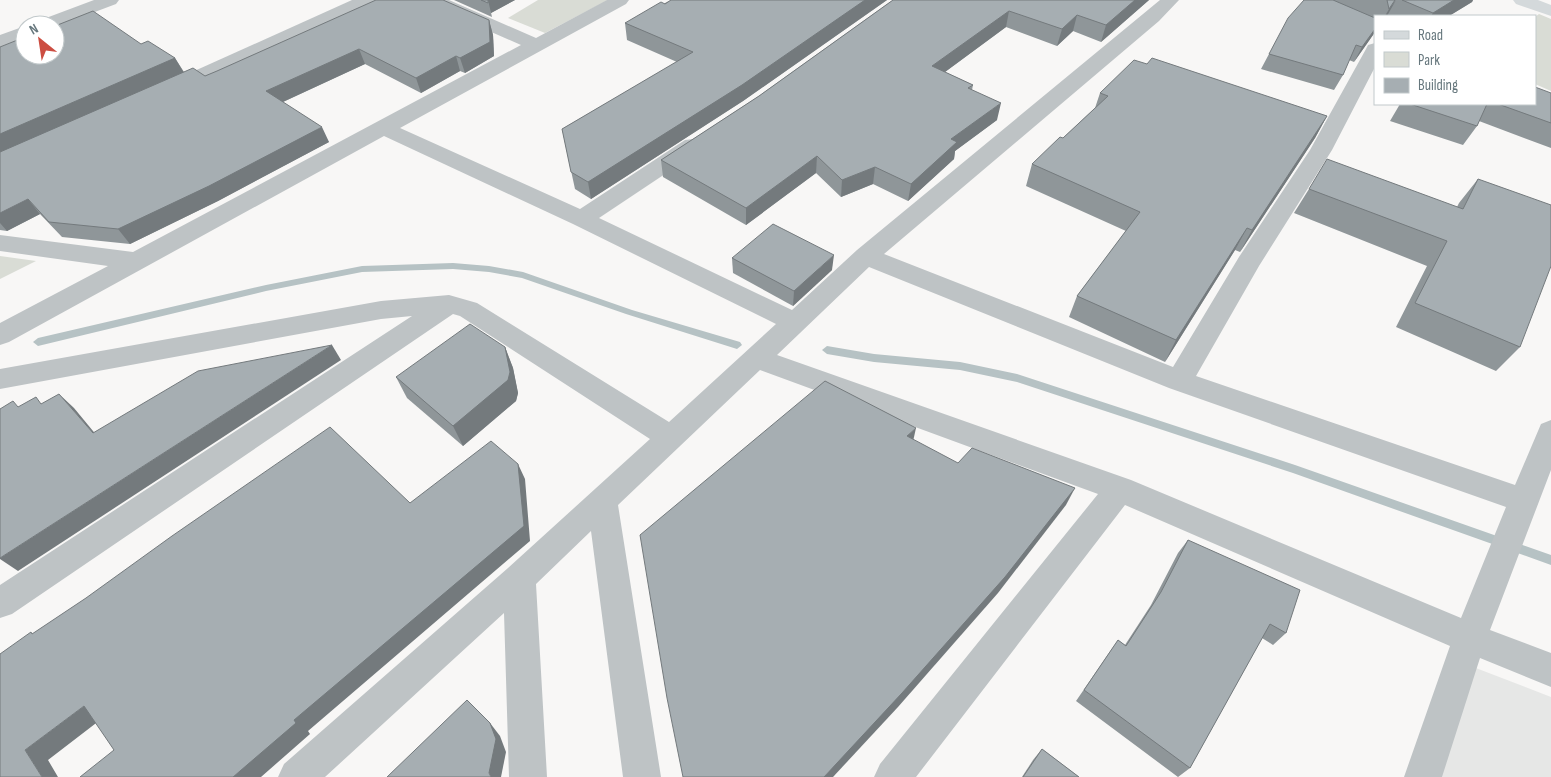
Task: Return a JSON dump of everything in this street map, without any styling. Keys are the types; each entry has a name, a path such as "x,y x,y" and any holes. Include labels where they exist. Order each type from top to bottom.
{"main road":[{"path":"1522,0 1551,11"}],"street":[{"path":"65,17 110,0"},
{"path":"152,97 367,0"},
{"path":"434,0 536,45"},
{"path":"0,335 620,0"},
{"path":"297,777 519,578 756,358 793,321 866,256 1154,17 1170,0"},
{"path":"0,41 15,36"},
{"path":"1178,381 1248,263 1321,150 1374,51"},
{"path":"383,128 581,219 793,321"},
{"path":"581,219 711,133"},
{"path":"0,243 136,261"},
{"path":"866,256 1178,381 1520,511"},
{"path":"0,603 449,304"},
{"path":"0,379 381,310 449,304 468,308 670,437"},
{"path":"756,358 1120,489 1470,638 1551,670"},
{"path":"1423,777 1470,638 1520,511 1546,461 1551,432"},
{"path":"893,777 1120,489"},
{"path":"602,500 642,777"},
{"path":"519,578 528,777"}],"shaded area":[{"path":"1468,665 1551,697 1551,777 1430,777"}],"green space":[{"path":"538,0 608,0 545,33 508,18"},
{"path":"1539,14 1551,19 1551,91 1536,84 1536,16"},
{"path":"0,256 36,261 0,279"}],"building":[{"path":"376,0 443,0 489,20 490,42 460,58 456,56 416,78 359,49 266,91 322,127 209,186 118,229 49,222 28,199 0,213 0,152 193,68 205,76"},
{"path":"671,0 865,0 742,85 588,182 571,172 562,129 693,52 625,23 661,2 665,4"},
{"path":"893,0 1135,0 1106,25 1077,15 1062,29 1009,11 932,66 973,85 968,88 1001,103 951,139 957,142 911,184 875,167 842,180 817,156 746,208 661,160 759,96"},
{"path":"1304,0 1333,0 1374,18 1374,30 1362,47 1356,45 1343,75 1269,54 1288,18"},
{"path":"1387,0 1395,0 1389,9"},
{"path":"1402,0 1454,0 1433,13"},
{"path":"93,11 141,44 148,41 175,58 0,134 0,47 15,41 15,65 65,65 65,22"},
{"path":"1152,58 1327,116 1252,230 1247,228 1176,340 1077,296 1140,212 1032,164 1108,96 1100,93 1134,60 1147,64"},
{"path":"1536,87 1551,93 1551,123 1501,105 1536,105"},
{"path":"1413,105 1487,105 1477,126"},
{"path":"1327,159 1463,209 1478,179 1551,205 1551,266 1520,347 1415,303 1447,241 1309,189"},
{"path":"773,224 834,255 794,291 732,258"},
{"path":"470,324 505,347 510,372 508,380 453,426 396,377"},
{"path":"332,345 0,558 0,409 13,401 18,407 36,397 41,404 59,394 93,433 198,371"},
{"path":"825,381 916,428 907,436 958,463 972,448 1075,488 1005,577 824,777 683,777 667,698 640,535"},
{"path":"330,427 410,503 491,441 518,464 524,526 294,720 296,723 233,777 80,777 114,750 84,706 25,750 42,777 0,777 0,654 31,632 32,634 86,598"},
{"path":"1188,540 1300,590 1286,633 1270,624 1190,768 1084,690 1118,640 1126,646 1161,592"},
{"path":"467,700 490,723 496,739 489,773 491,777 387,777"},
{"path":"1042,749 1079,777 1023,777"}],"waterway":[{"path":"38,342 266,288 362,269 453,266 489,269 523,275 629,312 737,345"},
{"path":"827,350 874,358 960,366 1017,378 1295,469 1551,560"}]}
